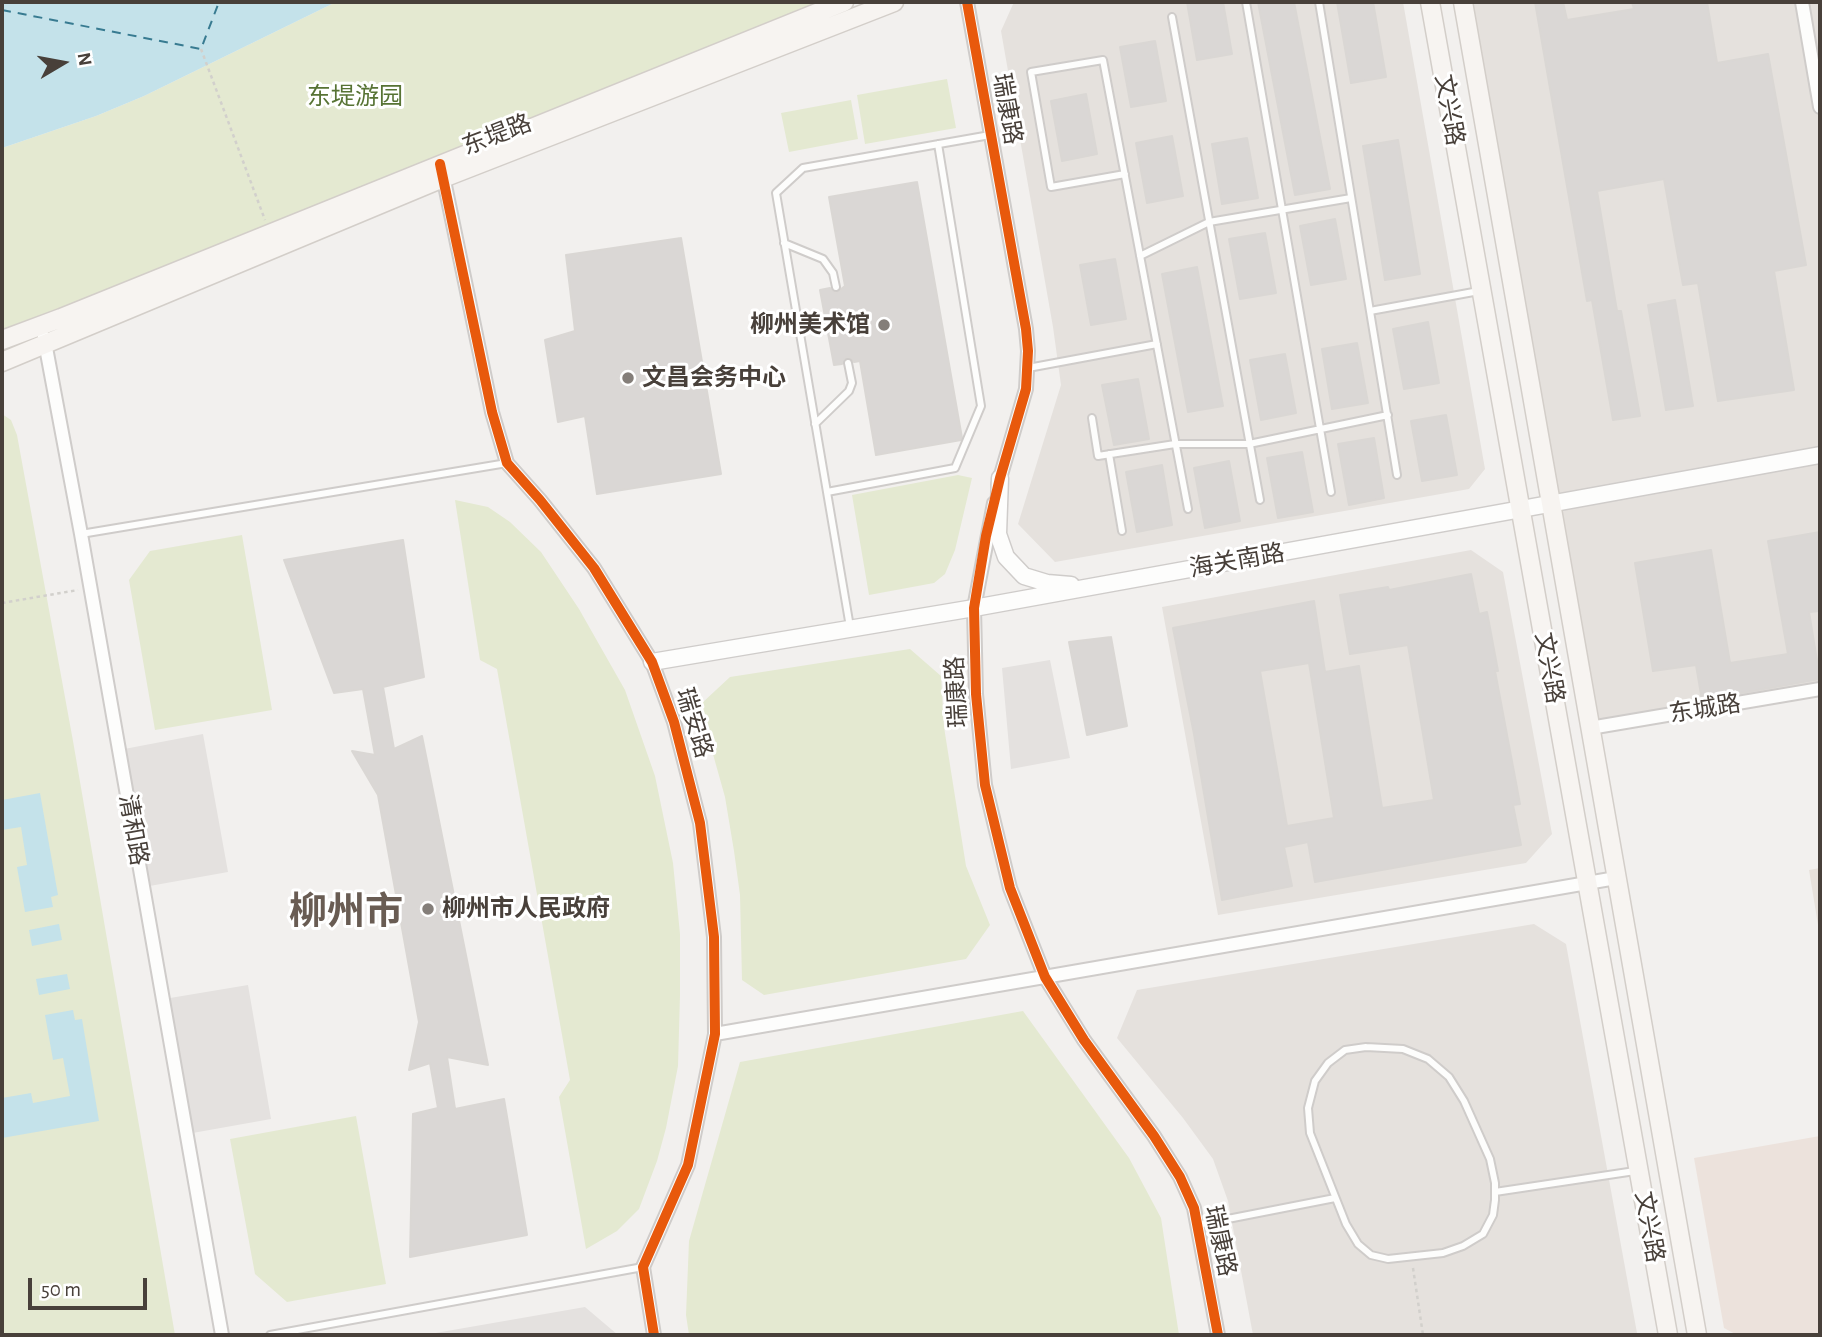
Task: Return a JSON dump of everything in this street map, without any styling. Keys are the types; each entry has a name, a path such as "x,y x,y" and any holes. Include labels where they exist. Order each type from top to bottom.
{"main road":[{"path":"2,340 43,334 270,233 442,171 844,2"},
{"name":"东堤路","path":"2,362 43,334 442,171 894,2"},
{"name":"文兴路","path":"1430,2 1668,1335"},
{"name":"文兴路","path":"1463,2 1697,1335"}],"street":[{"name":"瑞康路","path":"967,2 1026,329 1028,368 1019,416 1000,478 974,608 976,694 985,785 1010,888 1045,977 1084,1040 1154,1136 1180,1177 1194,1208 1218,1335"},
{"path":"1801,2 1820,107"},
{"name":"瑞安路","path":"442,171 492,412 507,463 594,568 652,662 674,722 700,822 714,937 716,1034 688,1165 643,1267"},
{"name":"清和路","path":"43,334 81,534 222,1335"},
{"name":"海关南路","path":"652,662 974,608 1820,455"},
{"path":"1000,478 998,534 1001,547 1014,567 1024,576 1035,580 1091,587"},
{"name":"东城路","path":"1590,728 1820,689"},
{"path":"716,1034 1616,878"},
{"path":"643,1267 654,1335"}],"lane":[{"path":"1246,2 1331,492"},
{"path":"1319,2 1397,475"},
{"path":"1172,17 1260,500"},
{"path":"1125,174 1051,187 1031,72 1103,60 1125,174 1157,344 1175,444 1188,509"},
{"path":"850,629 776,193 803,167 990,135"},
{"path":"827,492 955,468 981,406 938,144"},
{"path":"1140,256 1209,222 1352,198"},
{"path":"784,243 823,259 833,273 836,287"},
{"path":"1370,311 1482,291"},
{"path":"1028,368 1157,344"},
{"path":"815,424 849,391 852,383 848,363"},
{"path":"1092,418 1098,456 1175,444 1249,444 1388,415"},
{"path":"1109,454 1122,531"},
{"path":"81,534 507,463"},
{"path":"1366,1047 1403,1048 1428,1059 1449,1077 1480,1134 1490,1159 1495,1192 1493,1215 1483,1234 1463,1246 1443,1253 1411,1258 1388,1259 1371,1255 1358,1244 1335,1198 1310,1133 1308,1108 1315,1082 1328,1063 1345,1050 1366,1047"},
{"path":"1495,1192 1639,1170"},
{"path":"1197,1225 1335,1198"},
{"path":"270,1335 643,1267"}],"path":[{"path":"201,49 270,233"},
{"path":"2,603 90,588"},
{"path":"1411,1258 1423,1335"}],"shaded area":[{"path":"1014,2 1403,2 1485,469 1469,489 1055,562 1018,524 1061,385 1001,31"},
{"path":"1471,2 1820,2 1820,689 1590,728"},
{"path":"1471,550 1503,572 1552,834 1526,863 1218,915 1162,607"},
{"path":"1050,660 1070,758 1011,769 1002,668"},
{"path":"203,734 228,872 144,887 119,750"},
{"path":"1820,868 1820,937 1809,870"},
{"path":"1534,924 1566,944 1636,1335 1253,1335 1228,1201 1213,1159 1117,1038 1137,990"},
{"path":"248,985 271,1119 187,1134 164,999"},
{"path":"1820,1136 1820,1335 1737,1335 1724,1328 1694,1158"},
{"path":"585,1307 618,1335 424,1335"}],"green space":[{"name":"东堤游园","path":"336,2 844,2 2,340 2,148 96,116 144,96"},
{"path":"947,79 956,128 865,144 857,95"},
{"path":"851,100 858,139 789,152 781,113"},
{"path":"2,414 11,420 17,435 73,741 175,1335 2,1335"},
{"path":"958,475 972,478 955,550 945,574 934,583 869,595 852,495"},
{"path":"455,500 488,507 510,522 541,552 579,609 625,690 655,776 673,863 680,934 680,995 678,1066 666,1128 639,1209 617,1231 586,1249 559,1097 570,1080 497,669 480,660"},
{"path":"242,535 272,710 155,730 129,580 150,551"},
{"path":"910,649 941,676 944,727 966,866 990,925 966,959 764,995 742,980 740,895 734,851 725,797 702,703 730,677"},
{"path":"1023,1011 1129,1158 1161,1218 1179,1335 689,1335 686,1315 689,1241 740,1062"},
{"path":"356,1116 386,1284 287,1302 255,1274 230,1139"}],"water":[{"path":"2,2 336,2 144,96 96,116 2,148"},
{"path":"40,793 58,895 51,897 53,907 25,912 17,867 27,865 21,827 2,830 2,800"},
{"path":"59,924 62,940 32,946 29,930"},
{"path":"67,974 70,989 39,995 36,979"},
{"path":"73,1010 75,1020 82,1019 99,1121 2,1138 2,1098 31,1093 33,1103 70,1096 63,1058 53,1060 45,1015"}],"building":[{"path":"1187,2 1223,2 1232,54 1197,60"},
{"path":"1258,2 1294,2 1330,189 1295,195"},
{"path":"1337,2 1373,2 1386,77 1351,83"},
{"path":"1535,2 1563,2 1567,20 1634,9 1632,2 1707,2 1717,63 1768,54 1806,265 1774,271 1794,390 1718,401 1698,283 1683,285 1664,179 1597,191 1617,311 1621,311 1640,416 1613,420 1592,300 1587,301"},
{"path":"1155,41 1166,101 1131,107 1120,47"},
{"path":"1086,94 1097,154 1062,161 1051,101"},
{"path":"1172,136 1183,196 1147,203 1136,143"},
{"path":"1247,138 1258,198 1222,204 1212,144"},
{"path":"1398,140 1420,274 1385,280 1363,146"},
{"name":"柳州美术馆","path":"917,182 962,438 876,455 860,361 854,362 848,357 842,364 834,365 820,290 830,288 836,293 845,286 829,197"},
{"path":"1335,219 1346,279 1311,285 1300,226"},
{"path":"1265,233 1276,293 1240,299 1229,239"},
{"name":"文昌会务中心","path":"681,238 721,474 597,494 585,416 558,422 545,340 575,331 566,255"},
{"path":"1115,259 1126,319 1091,325 1080,265"},
{"path":"1197,267 1223,406 1188,412 1162,274"},
{"path":"1675,300 1693,406 1666,410 1648,305"},
{"path":"1428,322 1439,383 1404,389 1393,329"},
{"path":"1357,343 1368,403 1332,409 1322,349"},
{"path":"1285,354 1296,413 1261,420 1250,360"},
{"path":"1138,379 1149,439 1114,445 1102,385"},
{"path":"1446,415 1457,475 1422,481 1411,421"},
{"path":"1374,438 1384,498 1349,505 1338,444"},
{"path":"1302,452 1313,512 1278,518 1267,458"},
{"path":"1229,461 1240,521 1205,528 1194,468"},
{"path":"1162,465 1172,525 1137,532 1126,472"},
{"path":"1820,532 1820,611 1809,612 1820,679 1702,700 1696,665 1653,671 1635,563 1711,550 1730,663 1788,654 1768,541"},
{"name":"柳州市人民政府","path":"403,540 424,677 383,687 394,749 422,736 488,1065 447,1057 455,1109 504,1099 527,1235 410,1257 413,1114 438,1108 430,1063 409,1070 419,1022 378,795 352,751 375,755 363,689 334,693 284,560"},
{"path":"1471,574 1479,614 1487,612 1498,671 1495,671 1520,804 1513,805 1521,845 1315,882 1308,842 1284,847 1292,886 1222,900 1173,628 1314,601 1325,672 1359,666 1382,808 1434,800 1408,645 1350,654 1340,595 1388,587 1389,590","holes":["1309,663 1334,818 1287,826 1260,671"]},
{"path":"1111,637 1127,726 1087,735 1069,642"}],"ferry route":[{"path":"2,10 201,49 219,2"}],"cycle path":[{"path":"967,2 1028,351 1026,389 986,536 974,608 976,694 985,785 1010,888 1045,977 1084,1040 1154,1136 1180,1177 1194,1208 1218,1335"},
{"path":"440,164 492,412 507,463 594,568 652,662 674,722 700,823 714,937 715,1034 688,1165 643,1267 654,1335"}],"place":[{"name":"柳州美术馆","path":"884,325"},
{"name":"文昌会务中心","path":"628,378"},
{"name":"柳州市人民政府","path":"428,909"}],"district":[{"name":"柳州市","path":"346,913"}]}
